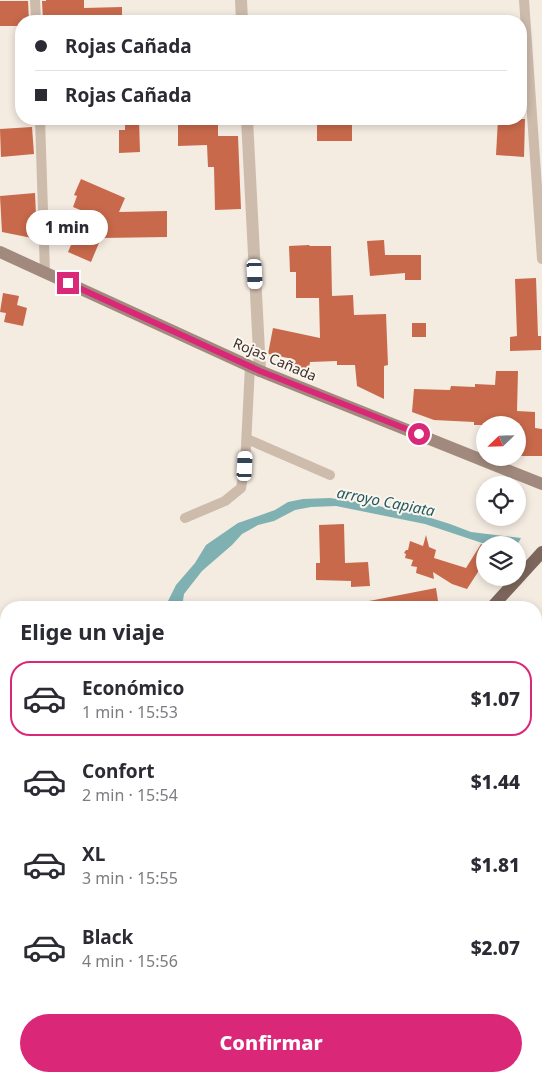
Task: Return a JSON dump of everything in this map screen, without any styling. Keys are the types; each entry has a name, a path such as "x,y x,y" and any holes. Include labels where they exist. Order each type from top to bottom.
{"main road":[{"name":"Rojas Cañada","path":"0,252 255,368 542,484"},
{"path":"497,601 542,552"}],"street":[{"path":"241,0 242,15"},
{"path":"247,125 255,368"}],"lane":[{"path":"35,0 36,15"},
{"path":"524,0 525,15"},
{"path":"527,43 542,259"},
{"path":"40,125 45,273"},
{"path":"184,518 225,501 241,488 255,368"},
{"path":"247,439 330,475"}],"water":[{"path":"330,498 371,504 402,512 415,513 471,532 504,536 476,536 476,541 425,524 336,506 295,510 274,521 258,525 242,534 202,571 184,594 183,601 168,601 176,585 195,563 206,545 238,523 275,510 288,502 303,499"}],"building":[{"path":"84,0 84,8 122,7 122,15 43,15 42,1"},
{"path":"0,1 28,1 29,15 15,15 15,26 0,26"},
{"path":"125,125 139,125 140,152 119,153 119,130 125,130"},
{"path":"178,125 218,125 218,136 238,136 241,209 215,210 214,167 208,167 207,145 178,146"},
{"path":"317,125 352,125 352,141 317,141"},
{"path":"498,125 525,125 524,157 496,155"},
{"path":"32,127 34,154 1,157 0,129"},
{"path":"81,179 125,198 119,212 167,211 167,237 101,238 91,262 68,252 85,212 73,207 77,196 74,195"},
{"path":"35,193 37,239 2,232 0,196"},
{"path":"384,240 385,255 421,255 421,280 405,280 405,273 370,276 367,241"},
{"path":"289,246 331,246 332,296 353,295 354,315 386,314 388,365 384,366 384,399 357,386 355,365 337,365 337,361 310,362 308,372 291,369 293,359 268,354 273,328 320,338 319,298 296,298 296,272 290,272"},
{"path":"536,278 538,336 541,336 541,350 510,351 510,337 517,336 515,279"},
{"path":"3,293 19,296 17,305 27,308 23,326 4,322 6,313 0,312"},
{"path":"412,323 426,323 426,337 412,337"},
{"path":"496,371 518,371 517,411 535,412 535,428 542,429 542,456 526,456 526,416 476,416 476,425 474,425 474,422 434,420 412,412 414,389 450,390 451,386 475,387 475,384 495,385"},
{"path":"344,524 345,563 368,562 370,586 351,587 351,581 316,580 316,563 320,563 319,525"},
{"path":"426,535 429,547 436,550 434,558 466,568 476,552 476,575 467,589 452,584 433,572 434,579 416,573 417,567 411,566 413,560 405,558 406,554 404,553 408,550 410,541 423,546"},
{"path":"436,588 438,601 369,601"}],"route":[{"path":"68,283 260,371 419,434"}],"water label":[{"name":"arroyo Capiata","path":"386,501"}]}
